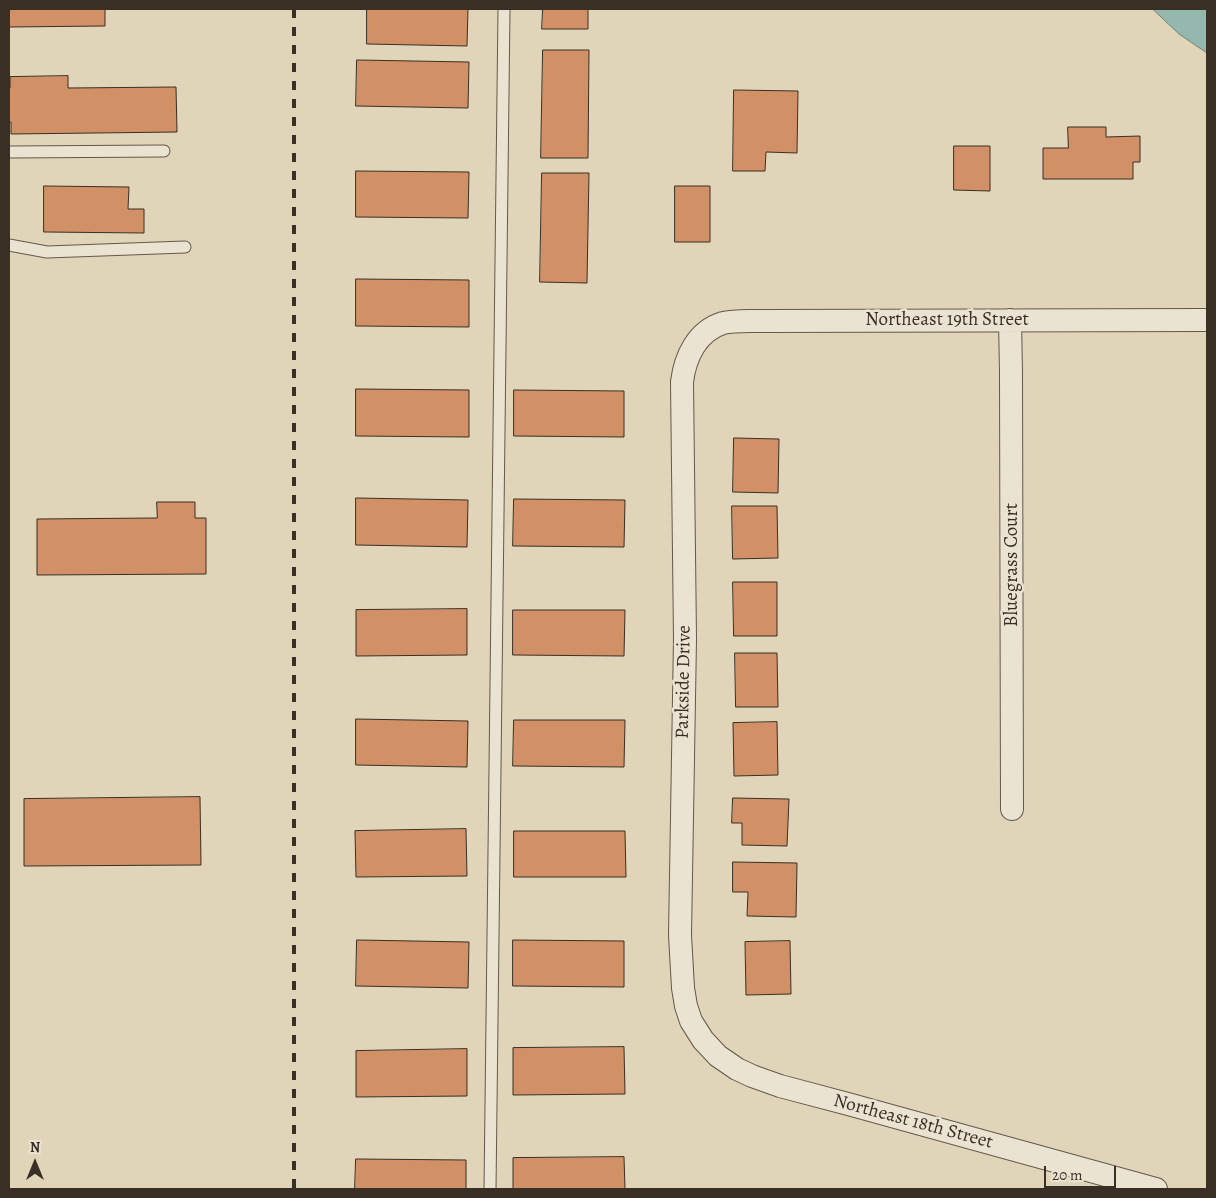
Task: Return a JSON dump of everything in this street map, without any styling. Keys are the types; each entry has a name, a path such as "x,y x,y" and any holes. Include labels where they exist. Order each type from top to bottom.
{"street":[{"name":"Bluegrass Court","path":"1010,320 1012,809"},
{"name":"Northeast 19th Street","path":"695,344 711,328 725,323 763,321 1207,320"},
{"name":"Parkside Drive","path":"691,1021 683,988 680,935 685,639 682,382 684,369 695,344"},
{"name":"Northeast 18th Street","path":"691,1021 703,1040 718,1056 737,1069 752,1076 780,1086 1156,1189"}],"lane":[{"path":"490,1189 504,9"},
{"path":"9,152 164,151"},
{"path":"9,245 47,252 185,247"}],"water":[{"path":"1153,9 1207,9 1207,53 1179,34"}],"building":[{"path":"9,9 105,9 105,26 9,27"},
{"path":"367,9 468,9 467,46 367,44"},
{"path":"543,9 588,9 588,29 542,29"},
{"path":"543,50 589,50 588,158 541,158"},
{"path":"357,60 469,62 468,108 356,106"},
{"path":"68,76 68,88 176,87 177,132 11,134 11,122 9,122 10,77"},
{"path":"734,90 798,91 797,153 766,152 765,171 733,171"},
{"path":"1068,127 1106,127 1106,137 1140,136 1140,162 1133,162 1133,179 1043,179 1043,148 1068,148"},
{"path":"954,146 990,146 990,191 954,190"},
{"path":"356,171 469,172 468,218 356,217"},
{"path":"542,173 589,173 587,283 540,282"},
{"path":"44,186 129,187 128,209 144,209 144,233 44,232"},
{"path":"675,186 710,186 710,242 675,242"},
{"path":"356,279 469,280 469,327 356,326"},
{"path":"356,389 469,390 469,437 356,436"},
{"path":"514,390 624,391 624,437 514,436"},
{"path":"734,438 779,439 778,493 733,492"},
{"path":"356,498 468,500 467,547 356,545"},
{"path":"514,499 625,500 624,547 513,546"},
{"path":"157,502 195,502 195,518 206,518 206,574 37,575 37,519 157,518"},
{"path":"732,506 777,506 778,558 733,559"},
{"path":"733,582 777,582 777,636 734,636"},
{"path":"467,609 467,655 356,656 356,610"},
{"path":"513,610 625,610 624,656 513,655"},
{"path":"735,653 777,653 778,707 736,707"},
{"path":"356,719 468,721 467,767 356,765"},
{"path":"514,720 625,720 624,767 513,766"},
{"path":"777,722 778,775 734,776 733,723"},
{"path":"200,797 201,865 24,866 24,799"},
{"path":"733,798 789,799 787,846 742,845 742,823 732,823"},
{"path":"466,829 467,876 356,877 355,831"},
{"path":"514,831 625,831 626,877 514,877"},
{"path":"733,862 797,863 796,917 747,916 748,892 733,892"},
{"path":"357,940 469,942 468,988 356,986"},
{"path":"513,940 624,941 624,987 513,986"},
{"path":"790,941 791,994 746,995 745,942"},
{"path":"624,1047 625,1094 513,1095 513,1048"},
{"path":"467,1049 467,1096 356,1097 356,1051"},
{"path":"624,1157 625,1189 513,1189 513,1158"},
{"path":"356,1159 466,1160 466,1189 355,1189"}],"railway":[{"path":"294,9 294,1189"}]}
